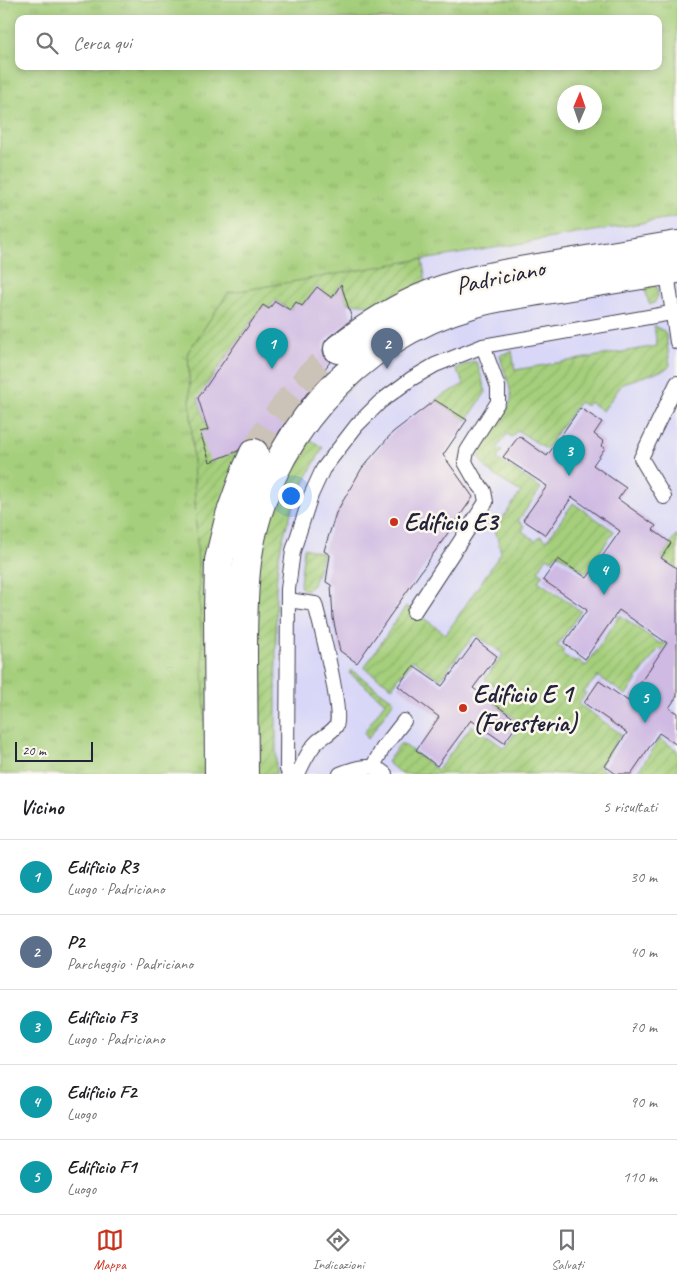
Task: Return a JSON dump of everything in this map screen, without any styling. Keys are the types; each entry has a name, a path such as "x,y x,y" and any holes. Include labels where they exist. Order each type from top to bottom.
{"street":[{"name":"Padriciano","path":"338,349 359,333 398,310 428,295 465,282 504,274 671,258"},
{"path":"244,774 243,610 247,562 256,518 270,481 287,447 309,413 371,353 436,316 472,304 671,258"},
{"path":"219,774 219,560 230,515 254,453"}],"lane":[{"path":"671,258 677,342"},
{"path":"288,774 288,600 293,551 311,495 323,469 357,425 380,402 410,378 435,365 483,346 675,312"},
{"path":"414,612 486,502 484,491 474,478 466,462 467,451 498,402 498,387 483,346"},
{"path":"664,497 641,458 677,383"},
{"path":"288,600 315,604 338,710 338,724 329,734 317,742 306,756 298,774"},
{"path":"373,766 383,748 404,721"},
{"path":"340,774 360,767 373,766 385,774"}],"shaded area":[{"path":"677,217 677,774 208,774 188,352 228,293"}],"green space":[{"path":"0,0 677,0 677,217 228,293 188,352 208,774 0,774"},
{"path":"422,259 427,287 392,304 347,303 341,285 332,298 317,287 302,306 296,302 290,310 276,301 269,309 263,305 205,387 209,394 198,398 208,430 201,432 236,440 247,447 207,757 188,352 228,293"},
{"path":"650,282 656,287 658,296 654,303 649,304 644,285 488,312 436,330 393,353 374,367 355,382 322,417 307,437 323,448 304,482 294,505 279,554 276,603 276,774 253,774 252,618 256,559 266,517 281,478 301,441 326,407 356,377 389,351 426,330 466,314 484,309"},
{"path":"654,326 664,331 666,335 670,365 667,369 623,383 603,411 589,402 586,406 579,402 546,449 517,430 512,437 507,434 497,448 502,451 497,459 541,488 518,521 525,526 522,531 536,541 540,536 547,540 573,503 614,531 586,573 557,553 552,560 547,557 538,571 543,574 538,581 581,611 557,646 564,650 562,654 576,663 578,660 586,666 620,615 659,643 667,643 677,628 670,655 659,648 626,695 598,676 584,692 586,693 579,704 621,734 599,767 609,774 401,774 387,762 400,744 403,744 438,770 472,725 504,748 522,724 487,698 496,687 485,679 503,654 475,634 440,679 413,660 392,687 364,668 406,606 446,634 501,553 495,529 521,492 487,469 480,456 480,449 505,415 511,400 510,389 500,355 512,351 515,370 657,346"},
{"path":"474,361 477,363 486,392 467,420 435,400 464,384 456,369"},
{"path":"677,534 677,565 676,568 661,558"},
{"path":"304,548 323,553 313,585 307,590 301,588 300,584"},
{"path":"351,670 394,701 368,739 364,733 385,702 349,673"},
{"path":"660,739 677,750 677,774 636,774"}],"building":[{"path":"341,284 352,319 324,343 323,351 325,358 330,362 282,427 269,450 261,439 252,438 245,441 238,451 210,462 200,432 208,430 198,398 263,305 269,309 275,301 290,310 296,302 302,306 317,287 332,298"},
{"name":"Edificio E3","path":"435,400 467,420 443,455 473,497 357,663 340,651 333,618 331,585 326,582 330,555 324,551 326,544 336,513 362,468 393,432"},
{"path":"580,408 602,422 594,434 604,442 601,446 605,448 593,465 626,488 618,499 656,526 653,530 671,543 661,558 677,568 677,696 669,708 677,713 677,745 659,733 631,774 616,774 605,766 627,733 584,703 599,681 628,701 667,643 619,610 585,659 564,643 587,610 543,580 558,559 587,578 620,531 572,497 546,535 523,520 547,486 503,457 519,436 547,456"},
{"name":"Edificio E 1 (Foresteria)","path":"476,640 497,656 473,688 519,722 504,743 471,720 437,766 416,750 439,717 398,686 413,666 442,686"}],"tunnel":[{"path":"254,453 292,397 338,349"}],"place":[{"name":"Edificio R3","path":"272,369"},
{"name":"P2","path":"387,369"},
{"name":"Edificio F3","path":"569,476"},
{"name":"Edificio E3","path":"394,522"},
{"name":"Edificio F2","path":"604,595"},
{"name":"Edificio E 1 (Foresteria)","path":"463,708"},
{"name":"Edificio F1","path":"645,723"}]}
